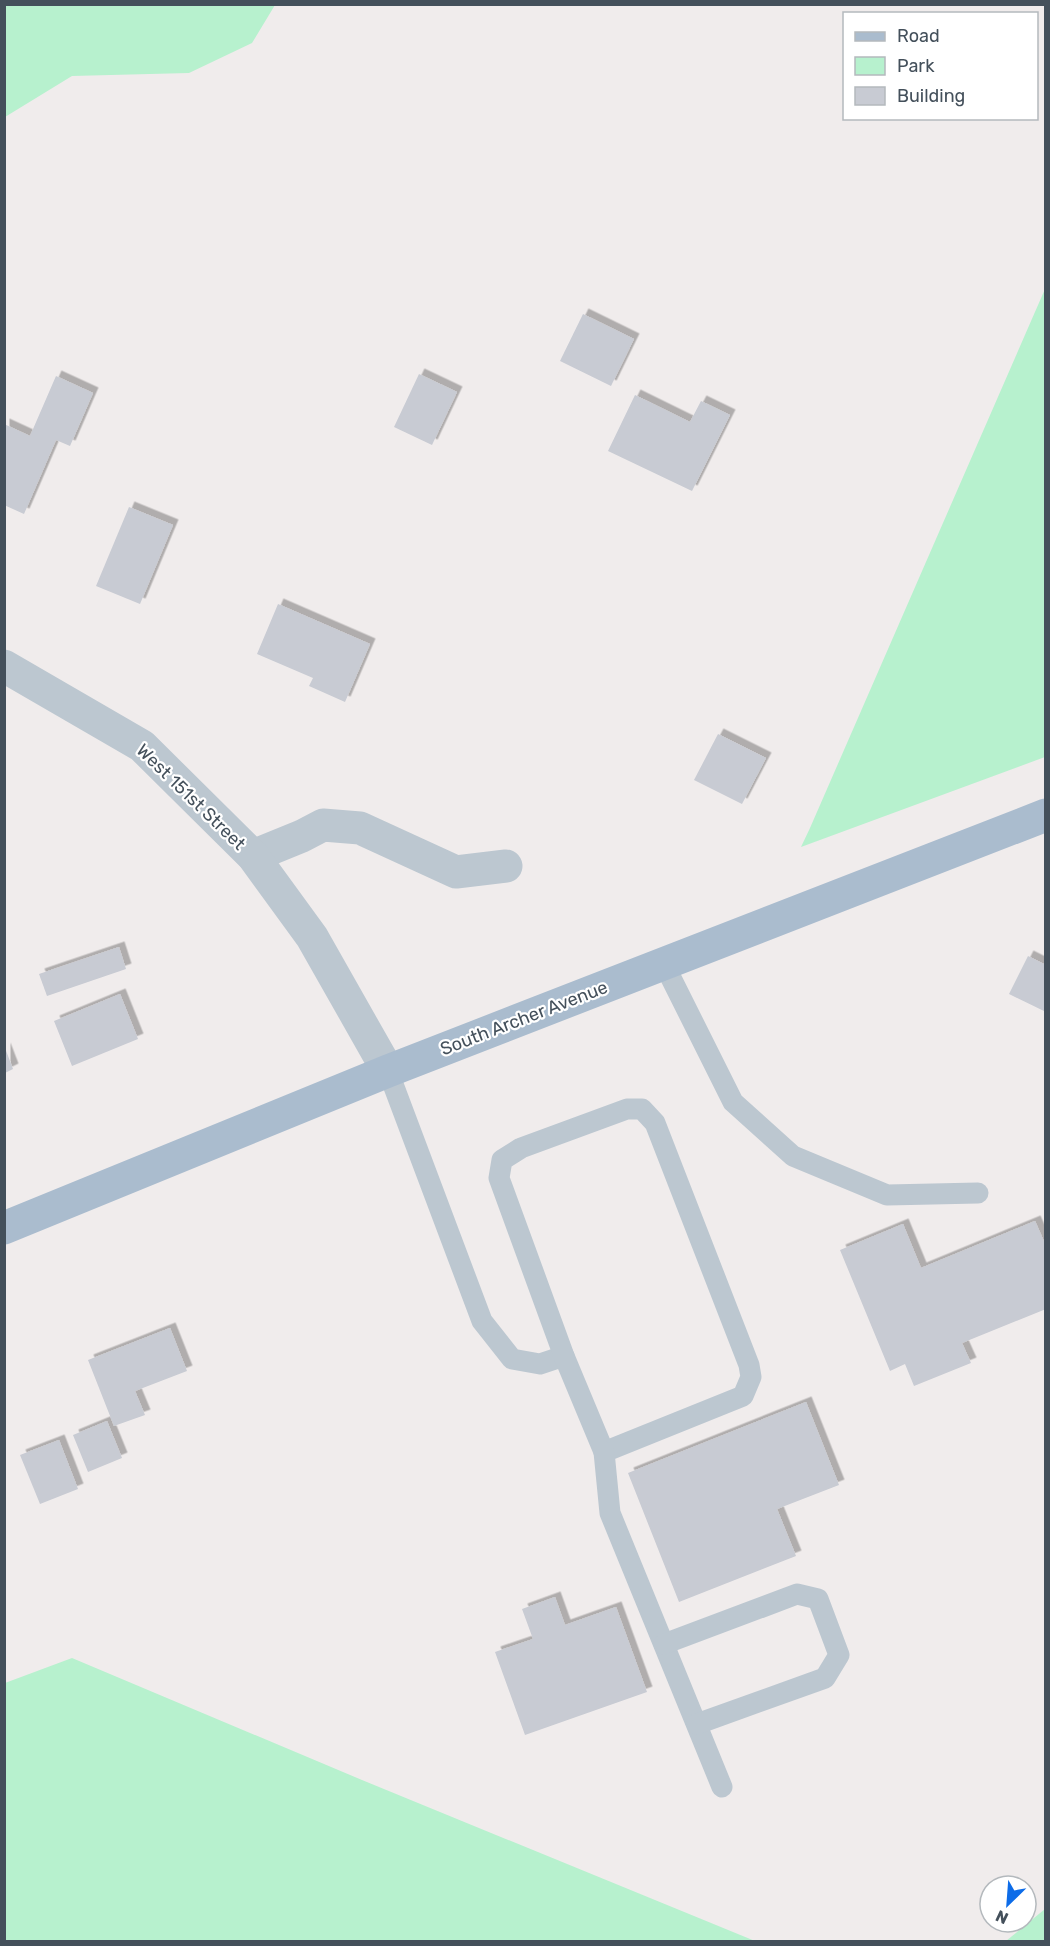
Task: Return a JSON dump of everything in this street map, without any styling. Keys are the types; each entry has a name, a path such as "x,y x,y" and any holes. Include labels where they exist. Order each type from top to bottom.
{"main road":[{"name":"South Archer Avenue","path":"4,1228 388,1071 1046,815"}],"street":[{"name":"West 151st Street","path":"4,666 142,746 253,856 312,937 388,1071"},
{"name":"West 151st Street","path":"253,856 323,825 360,828 456,872 506,866"}],"lane":[{"path":"664,964 733,1102 793,1156 887,1195 978,1193"},
{"path":"388,1071 482,1321 512,1359 540,1364 564,1356"},
{"path":"604,1452 743,1396 751,1377 750,1365 655,1123 642,1109 627,1109 521,1148 502,1160 499,1178 564,1356 604,1452 610,1513 722,1787"},
{"path":"664,1644 797,1594 818,1599 839,1655 825,1678 697,1724"}],"green space":[{"path":"5,4 275,5 252,43 189,73 72,76 5,117"},
{"path":"1045,289 1045,757 801,847 810,828"},
{"path":"72,1658 755,1941 5,1941 5,1683"},
{"path":"1045,1909 1045,1941 1006,1941 1015,1934 1038,1934 1038,1915"}],"building":[{"path":"583,314 634,339 611,386 560,361"},
{"path":"419,374 457,392 432,445 394,427"},
{"path":"56,376 93,393 70,446 56,440 24,514 4,505 4,424 30,436"},
{"path":"635,395 690,422 701,401 730,415 692,491 608,451"},
{"path":"129,507 173,525 140,604 96,586"},
{"path":"278,604 370,644 345,702 309,686 313,678 257,654"},
{"path":"718,734 766,758 742,804 694,780"},
{"path":"119,947 126,969 47,996 39,974"},
{"path":"1028,956 1046,965 1046,1012 1009,994"},
{"path":"120,994 138,1039 72,1066 54,1021"},
{"path":"5,1048 13,1069 5,1073"},
{"path":"1035,1221 1046,1246 1046,1309 962,1343 971,1363 914,1386 905,1364 890,1371 840,1250 903,1224 921,1268"},
{"path":"170,1328 187,1371 135,1391 145,1415 114,1426 88,1360"},
{"path":"806,1402 839,1485 777,1509 796,1556 679,1602 628,1473"},
{"path":"107,1421 122,1458 88,1472 73,1435"},
{"path":"59,1440 78,1489 40,1504 20,1455"},
{"path":"555,1597 565,1625 616,1607 647,1692 525,1735 495,1652 533,1639 522,1609"}]}
